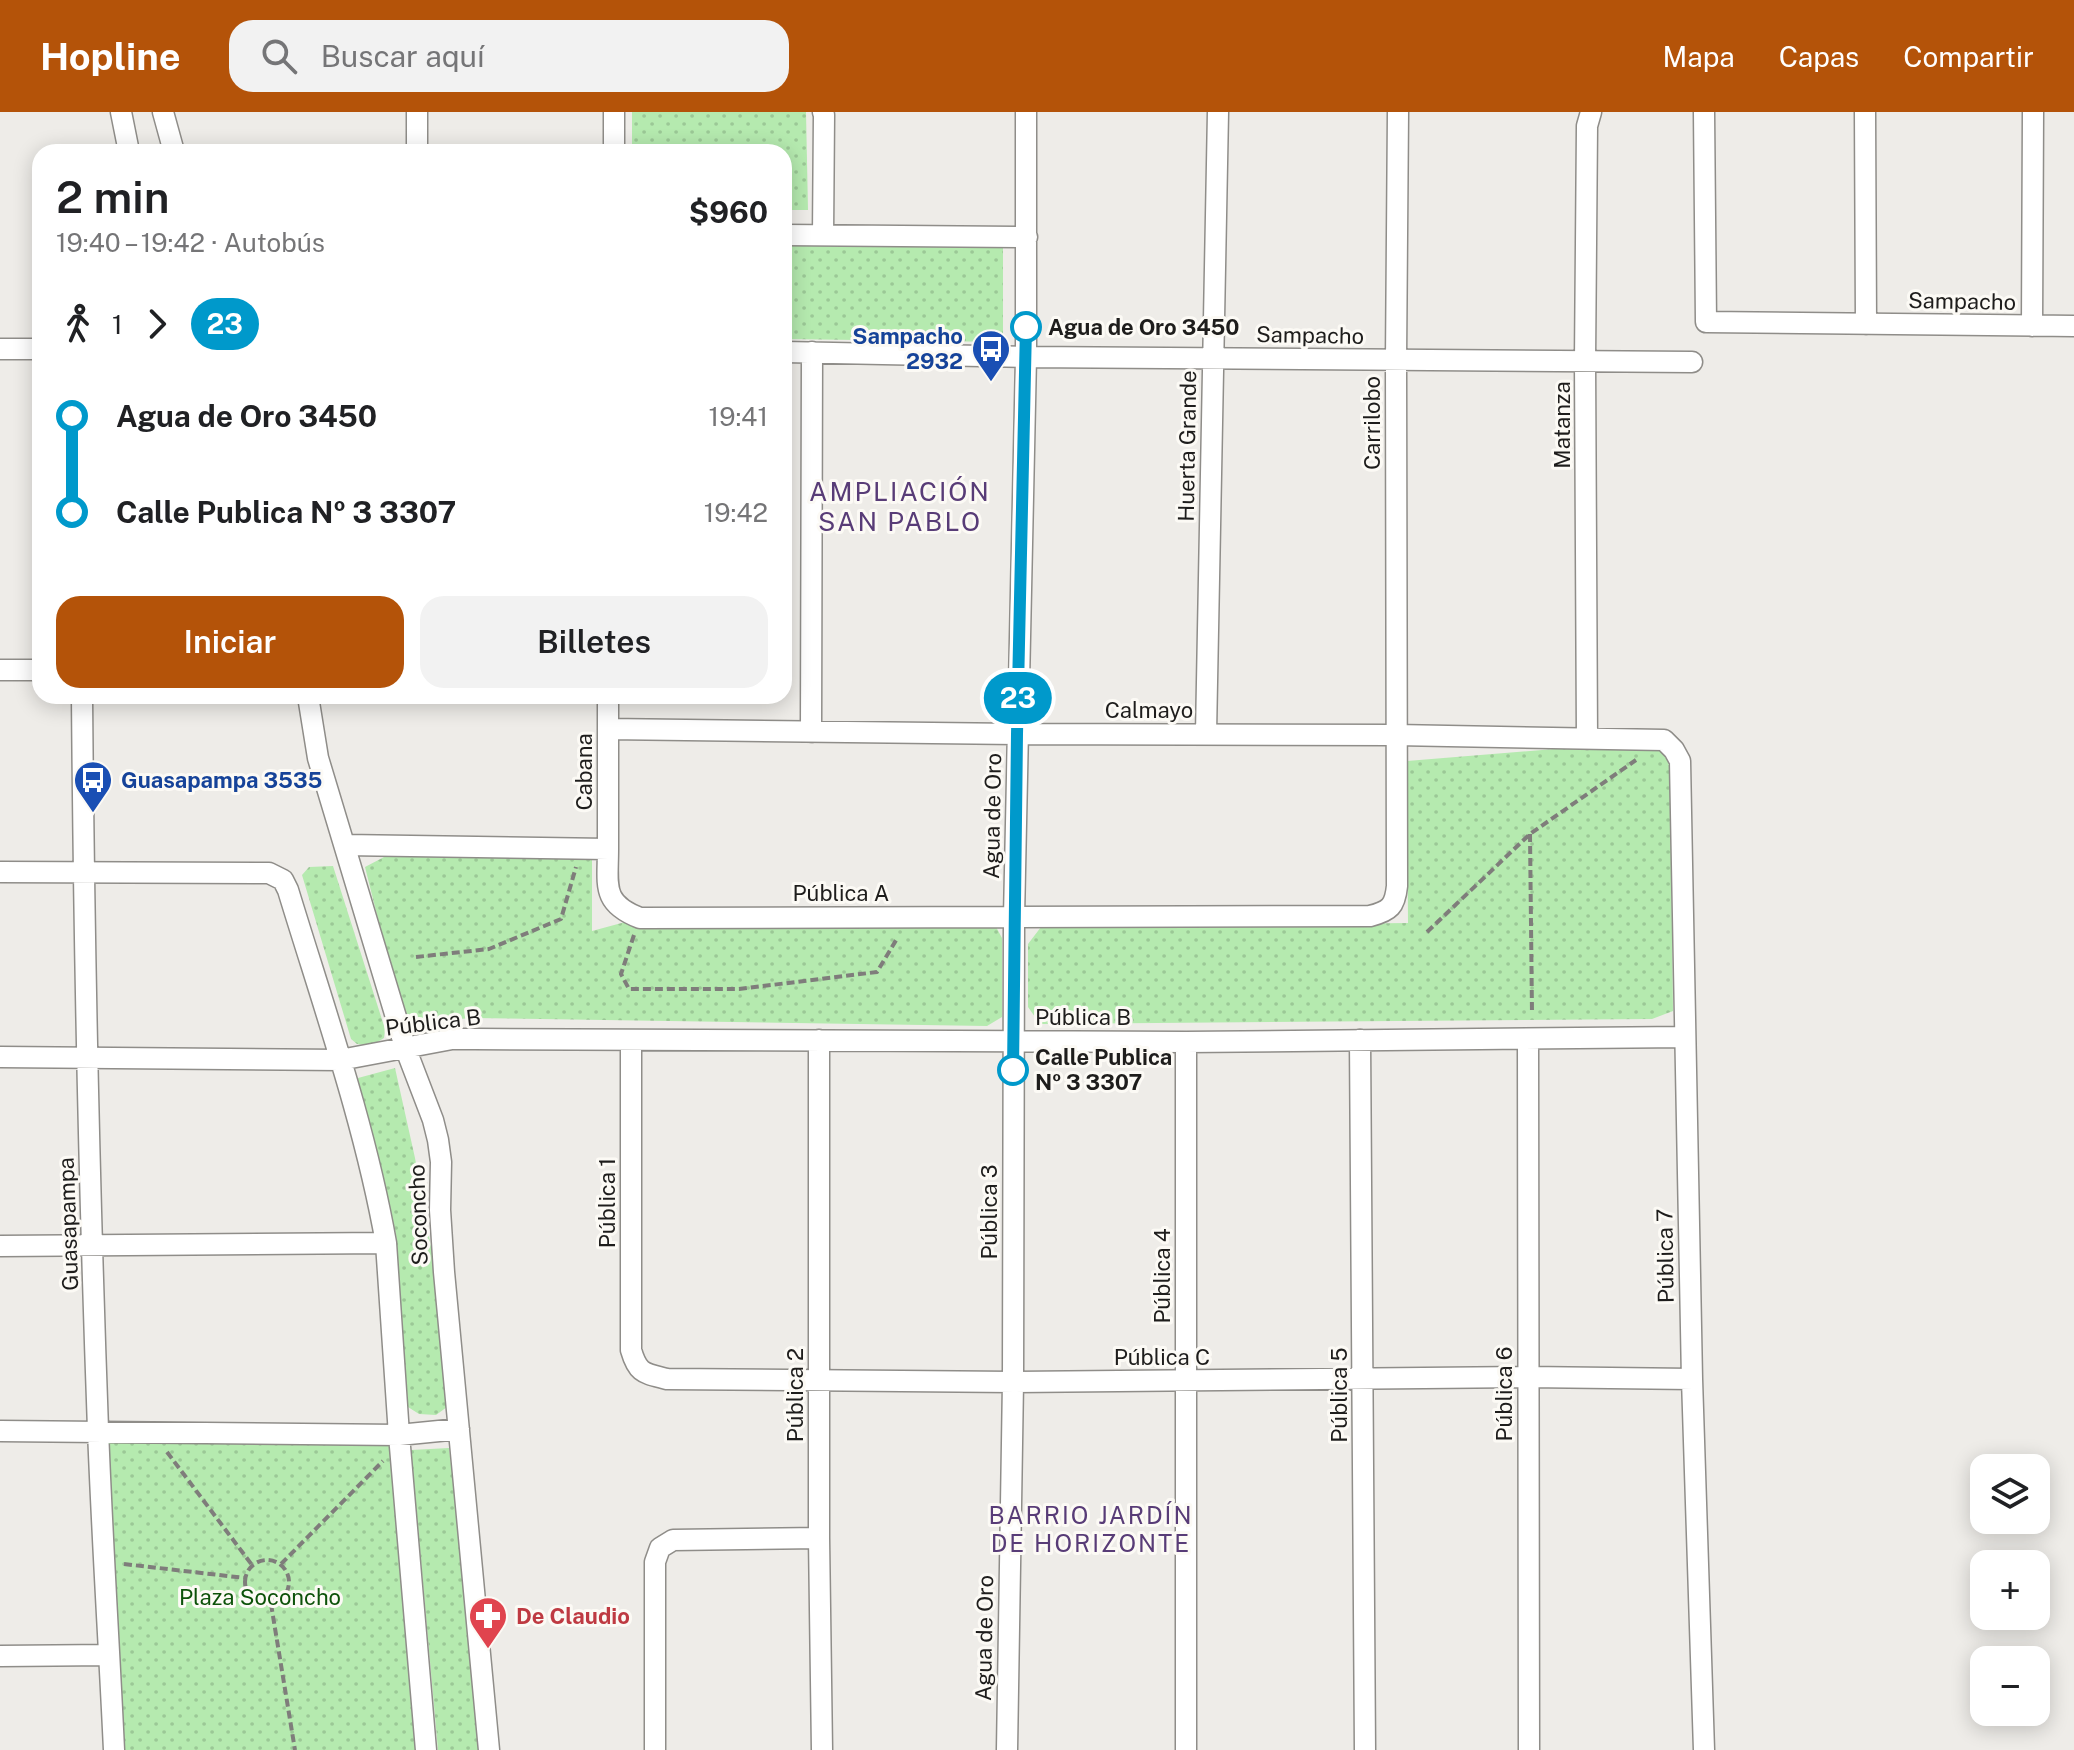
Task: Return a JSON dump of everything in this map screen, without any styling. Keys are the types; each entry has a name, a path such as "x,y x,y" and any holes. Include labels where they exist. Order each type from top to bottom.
{"street":[{"path":"121,112 127,144"},
{"path":"163,112 172,144"},
{"path":"417,112 417,144"},
{"path":"614,112 614,144"},
{"path":"823,112 823,235"},
{"name":"Agua de Oro","path":"1013,1041 1026,357 1026,112"},
{"name":"Huerta Grande","path":"1206,734 1218,112"},
{"name":"Carrilobo","path":"1396,735 1398,112"},
{"name":"Matanza","path":"1587,739 1585,361 1587,126 1591,112"},
{"name":"Sampacho","path":"1704,112 1706,322 2074,326"},
{"path":"1865,112 1866,324"},
{"path":"2032,326 2033,112"},
{"path":"792,235 1027,237"},
{"path":"0,349 32,349"},
{"name":"Sampacho","path":"792,352 1692,362"},
{"path":"811,732 812,352"},
{"path":"0,670 32,670"},
{"name":"Guasapampa","path":"82,704 92,1246 114,1750"},
{"name":"Soconcho","path":"309,704 318,758 405,1047 433,1120 440,1151 444,1272 489,1750"},
{"name":"Cabana","path":"608,704 608,849"},
{"name":"Calmayo","path":"608,729 1664,740"},
{"name":"Pública A","path":"640,918 1370,916 1390,909 1396,901 1396,735"},
{"name":"Pública 7","path":"1664,740 1680,761 1692,1379 1704,1750"},
{"path":"345,845 608,849 608,889 614,902 623,911 640,918"},
{"path":"0,872 83,872"},
{"name":"Soconcho","path":"83,872 269,873 283,880 288,890 340,1060 382,1217 426,1750"},
{"name":"Pública B","path":"0,1057 340,1060 452,1039 1186,1042 1684,1037"},
{"name":"Pública 6","path":"1528,1039 1529,1750"},
{"name":"Pública 1","path":"631,1040 631,1350 635,1365"},
{"name":"Pública 2","path":"819,1040 822,1750"},
{"name":"Pública 5","path":"1360,1040 1365,1750"},
{"name":"Pública 3","path":"1013,1041 1013,1382"},
{"name":"Pública 4","path":"1186,1042 1186,1750"},
{"path":"0,1246 386,1243"},
{"name":"Pública C","path":"635,1365 646,1374 667,1379 1013,1382 1528,1377 1692,1379"},
{"name":"Agua de Oro","path":"1007,1750 1013,1382"},
{"path":"0,1431 400,1439 459,1429"},
{"path":"655,1750 655,1562 660,1548 673,1540 819,1538"},
{"path":"0,1656 109,1655"}],"path":[{"path":"1427,932 1530,834 1664,740"},
{"path":"1530,834 1532,1013"},
{"path":"416,957 489,949 561,919 582,849"},
{"path":"640,918 621,974 629,989 739,989 877,972 910,916"},
{"path":"153,1432 252,1565"},
{"path":"281,1564 400,1439"},
{"path":"267,1560 281,1564 289,1577 288,1591 278,1602 271,1604 251,1598 245,1578 252,1565 267,1560"},
{"path":"105,1561 245,1578"},
{"path":"271,1604 295,1750"}],"green space":[{"path":"632,112 806,112 808,210 792,210 792,144 632,144"},
{"path":"792,235 1003,237 1003,342 792,339"},
{"path":"1664,740 1670,770 1673,1011 1652,1019 1040,1024 1028,1007 1028,944 1041,927 1408,923 1407,761"},
{"path":"386,856 592,856 592,931 640,918 995,925 1002,938 1002,1017 987,1026 473,1018 404,1023 365,867"},
{"path":"333,866 385,1029 384,1038 371,1046 357,1044 351,1039 302,875 309,867"},
{"path":"395,1068 434,1264 447,1407 436,1415 419,1414 408,1407 396,1234 358,1091 358,1078"},
{"name":"Plaza Soconcho","path":"98,1432 399,1435 426,1750 114,1750"},
{"path":"449,1448 486,1750 438,1750 411,1450"}],"bus line":[{"name":"23","path":"1013,1070 1026,327"}],"place":[{"name":"Agua de Oro 3450","path":"1026,327"},
{"name":"Sampacho 2932","path":"991,383"},
{"name":"Guasapampa 3535","path":"93,814"},
{"name":"Calle Publica Nº 3 3307","path":"1013,1070"},
{"name":"De Claudio","path":"488,1650"}],"district":[{"name":"AMPLIACIÓN SAN PABLO","path":"900,506"},
{"name":"BARRIO JARDÍN DE HORIZONTE","path":"1091,1529"}]}
